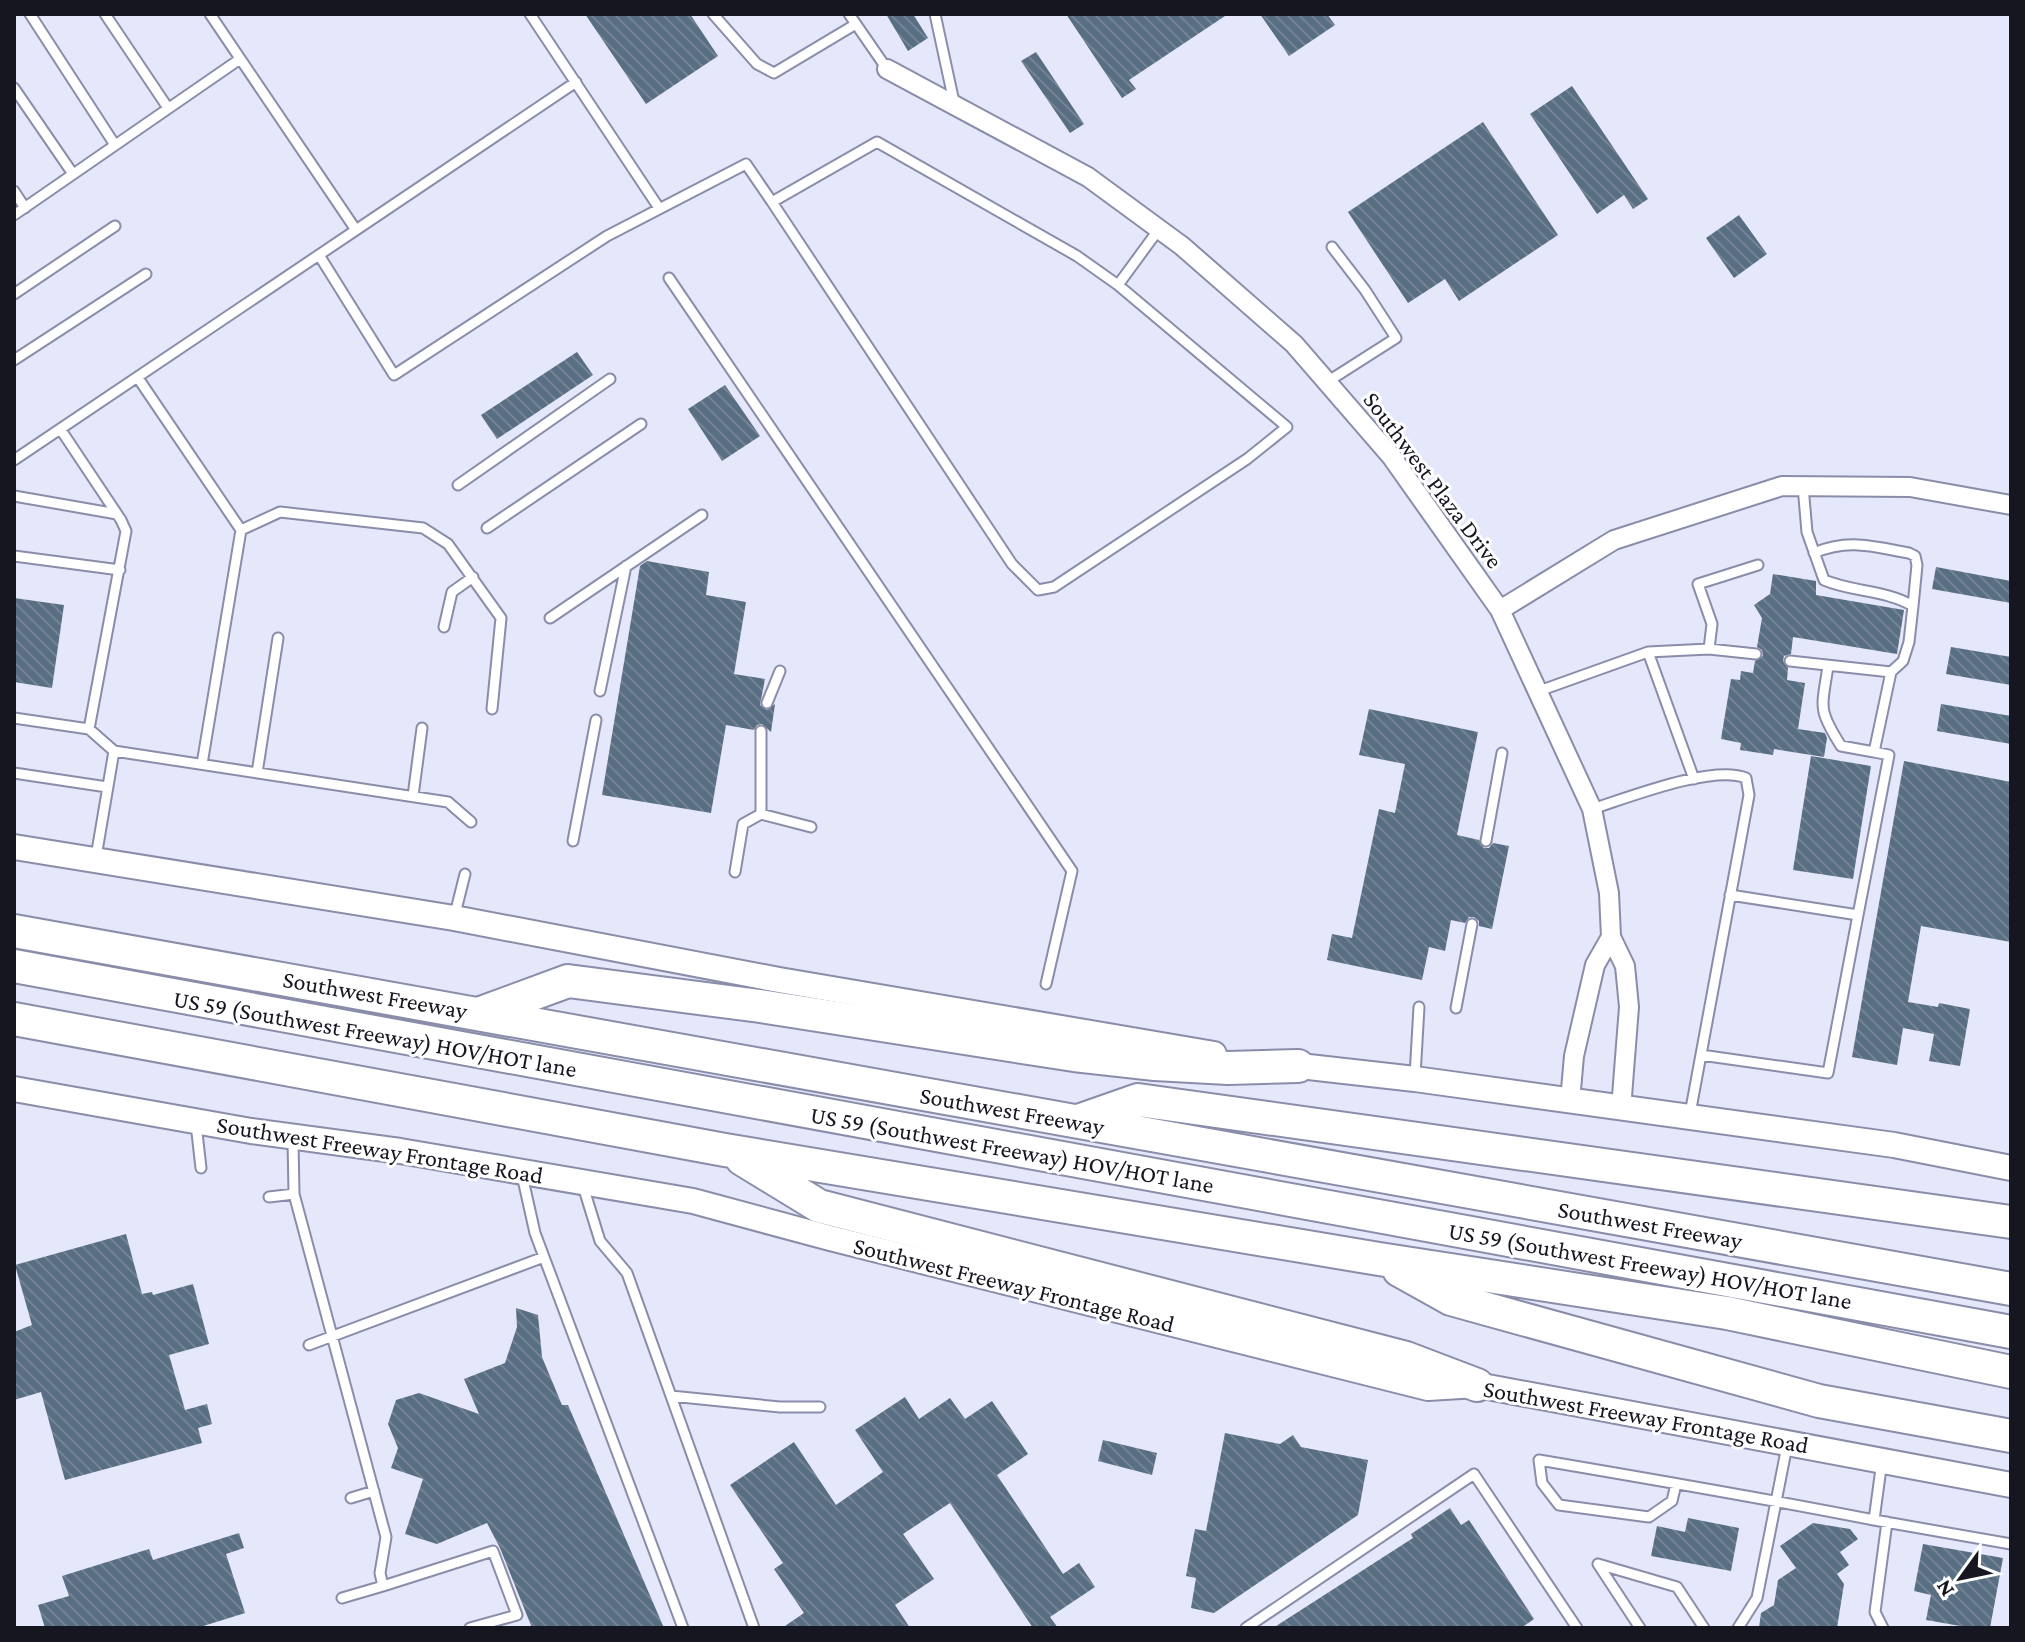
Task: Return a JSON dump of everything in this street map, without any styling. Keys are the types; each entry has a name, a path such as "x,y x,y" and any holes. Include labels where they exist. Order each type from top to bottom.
{"highway":[{"name":"Southwest Freeway","path":"14,931 2011,1289"},
{"name":"US 59 (Southwest Freeway) HOV/HOT lane","path":"14,966 2011,1332"},
{"path":"478,1014 568,981 760,1006 1088,1057 1214,1067 1298,1066"},
{"path":"14,1019 725,1150 1379,1259 1727,1313 2011,1372"},
{"path":"1075,1123 1138,1100 2011,1222"},
{"path":"725,1150 819,1206 1406,1358 1477,1385"},
{"path":"1379,1259 1451,1299 1819,1401 2011,1436"}],"main road":[{"path":"14,847 454,918 779,980 1170,1048 1894,1145 2011,1168"},
{"name":"Southwest Freeway Frontage Road","path":"14,1089 693,1201 1428,1388 1477,1385 2011,1485"}],"street":[{"name":"Southwest Plaza Drive","path":"887,69 1088,177 1182,246 1294,344 1391,456 1500,610 1592,809 1609,893 1611,937 1625,966 1629,1007 1621,1109"},
{"path":"1500,610 1614,540 1782,486 1910,487 2011,505"},
{"name":"Southwest Plaza Drive","path":"1570,1101 1574,1056 1595,965 1611,937"}],"lane":[{"path":"30,14 115,145"},
{"path":"105,14 168,108"},
{"path":"210,14 356,230"},
{"path":"530,14 659,208"},
{"path":"713,14 757,64 774,73 856,24"},
{"path":"849,14 887,69"},
{"path":"935,14 954,106"},
{"path":"14,215 240,59"},
{"path":"14,460 576,82"},
{"path":"14,88 73,174"},
{"path":"319,255 394,375 573,256 746,164 1012,564 1038,590 1054,587 1247,459 1287,427 1118,285 1077,256 877,142 772,202"},
{"path":"14,191 25,208"},
{"path":"14,294 115,226"},
{"path":"1118,285 1159,229"},
{"path":"1327,382 1396,338 1332,247"},
{"path":"14,360 146,274"},
{"path":"669,278 1072,871 1046,984"},
{"path":"138,378 241,530 202,764"},
{"path":"458,485 610,379"},
{"path":"487,528 641,424"},
{"path":"61,430 126,531 89,729"},
{"path":"1803,486 1807,532 1824,580 1837,586 1900,599 1913,606"},
{"path":"14,496 117,514"},
{"path":"241,530 280,512 423,528 448,544 501,618 492,709"},
{"path":"550,618 702,515"},
{"path":"1814,553 1832,545 1854,543 1915,556 1917,565 1909,642 1903,661 1891,672 1874,752"},
{"path":"14,556 120,570"},
{"path":"1709,649 1712,624 1698,584 1758,565"},
{"path":"600,691 626,566"},
{"path":"444,627 452,592 473,577"},
{"path":"257,773 278,638"},
{"path":"1539,691 1648,652 1709,649 1756,654"},
{"path":"1648,652 1694,779"},
{"path":"1790,661 1891,672"},
{"path":"1701,1055 1828,1073 1889,755 1841,746 1824,720 1822,711 1828,666"},
{"path":"767,703 780,671"},
{"path":"14,718 89,729 114,751 448,802 471,822"},
{"path":"573,841 596,720"},
{"path":"413,796 422,728"},
{"path":"761,731 761,814"},
{"path":"96,860 114,751"},
{"path":"1486,841 1502,753"},
{"path":"14,773 107,787"},
{"path":"1592,809 1694,779 1736,774 1746,778 1749,795 1689,1118"},
{"path":"735,872 743,824 761,814 811,827"},
{"path":"454,918 465,874"},
{"path":"1730,895 1858,915"},
{"path":"1456,1008 1472,924"},
{"path":"1415,1079 1419,1007"},
{"path":"195,1121 201,1168"},
{"path":"293,1136 294,1194 386,1537 380,1573 383,1586"},
{"path":"521,1172 535,1233 683,1628"},
{"path":"582,1183 600,1241 627,1273 754,1628"},
{"path":"269,1197 294,1194"},
{"path":"309,1345 544,1257"},
{"path":"671,1396 780,1407 820,1407"},
{"path":"1738,1628 1757,1598 1788,1443"},
{"path":"1676,1484 1672,1501 1649,1517 1559,1505 1542,1483 1539,1460 1776,1501 2011,1544"},
{"path":"1874,1520 1882,1461"},
{"path":"1246,1628 1474,1474 1577,1628"},
{"path":"351,1498 374,1491"},
{"path":"1883,1628 1875,1612 1887,1522"},
{"path":"342,1598 493,1551 519,1628"},
{"path":"1640,1628 1598,1564 1677,1587 1704,1628"},
{"path":"470,1628 517,1615"}],"building":[{"path":"585,14 690,14 718,56 646,104"},
{"path":"886,14 913,14 928,38 908,51"},
{"path":"1066,14 1228,14 1129,80 1136,89 1122,98"},
{"path":"1260,14 1327,14 1335,25 1289,56"},
{"path":"1036,52 1084,124 1070,133 1021,61"},
{"path":"1572,86 1648,199 1633,209 1624,195 1597,214 1530,114"},
{"path":"1483,122 1558,235 1459,301 1445,279 1408,303 1348,212"},
{"path":"1739,215 1767,254 1734,278 1706,238"},
{"path":"577,352 593,375 497,439 481,415"},
{"path":"725,385 760,436 722,461 688,409"},
{"path":"647,561 709,572 706,595 746,602 734,674 765,679 760,705 767,710 775,704 771,732 762,724 754,730 726,725 711,813 602,795 640,566"},
{"path":"1936,567 2011,581 2011,603 1932,589"},
{"path":"1773,574 1816,581 1816,595 1904,610 1897,654 1793,637 1791,654 1784,656 1783,661 1788,668 1787,680 1805,683 1798,729 1825,733 1824,757 1774,749 1773,755 1740,750 1741,743 1721,739 1731,679 1740,680 1741,671 1753,673 1755,661 1763,656 1762,650 1757,647 1762,618 1754,605 1770,594"},
{"path":"14,598 64,605 52,688 14,682"},
{"path":"1951,647 2011,657 2011,685 1946,674"},
{"path":"1941,704 2011,716 2011,744 1937,731"},
{"path":"1369,709 1478,732 1457,835 1479,840 1484,848 1489,848 1493,843 1509,846 1492,929 1479,926 1479,921 1474,917 1469,917 1465,923 1451,920 1445,951 1429,947 1422,980 1327,960 1332,934 1352,938 1379,809 1395,813 1405,764 1359,755"},
{"path":"1811,756 1871,766 1853,879 1793,870"},
{"path":"1904,761 2011,782 2011,942 1921,926 1908,1002 1938,1007 1939,1003 1970,1009 1960,1066 1929,1061 1934,1034 1903,1028 1897,1065 1852,1057"},
{"path":"126,1234 142,1294 152,1292 153,1295 193,1284 209,1344 169,1355 185,1410 207,1404 212,1424 198,1428 202,1443 65,1480 41,1392 14,1400 14,1332 32,1325 15,1265"},
{"path":"516,1308 538,1315 542,1357 562,1405 568,1405 664,1628 532,1628 487,1523 437,1544 405,1534 423,1479 391,1468 398,1448 388,1424 396,1400 419,1393 479,1414 464,1379 505,1363 517,1327"},
{"path":"905,1397 919,1419 950,1398 965,1419 992,1401 1028,1454 997,1475 1063,1574 1079,1563 1095,1587 1050,1617 1058,1628 1033,1628 950,1503 903,1534 934,1579 895,1605 910,1628 782,1628 804,1613 774,1569 783,1563 730,1485 794,1442 836,1505 883,1472 855,1430"},
{"path":"1225,1433 1280,1444 1293,1435 1301,1447 1368,1460 1358,1515 1214,1613 1191,1608 1196,1578 1186,1576 1195,1529 1206,1531"},
{"path":"1103,1440 1157,1453 1152,1475 1098,1461"},
{"path":"1450,1508 1461,1525 1469,1520 1534,1619 1521,1628 1273,1628 1413,1538 1411,1534"},
{"path":"1688,1518 1739,1528 1731,1571 1651,1556 1657,1526 1685,1532"},
{"path":"1813,1523 1850,1529 1858,1539 1840,1552 1849,1565 1837,1574 1844,1584 1837,1628 1759,1628 1761,1613 1774,1605 1778,1580 1796,1568 1780,1546"},
{"path":"239,1533 244,1548 226,1554 245,1613 197,1628 45,1628 38,1605 69,1596 62,1576 149,1549 153,1560"},
{"path":"1923,1544 2003,1558 1990,1628 1926,1620 1931,1595 1914,1591"}]}
